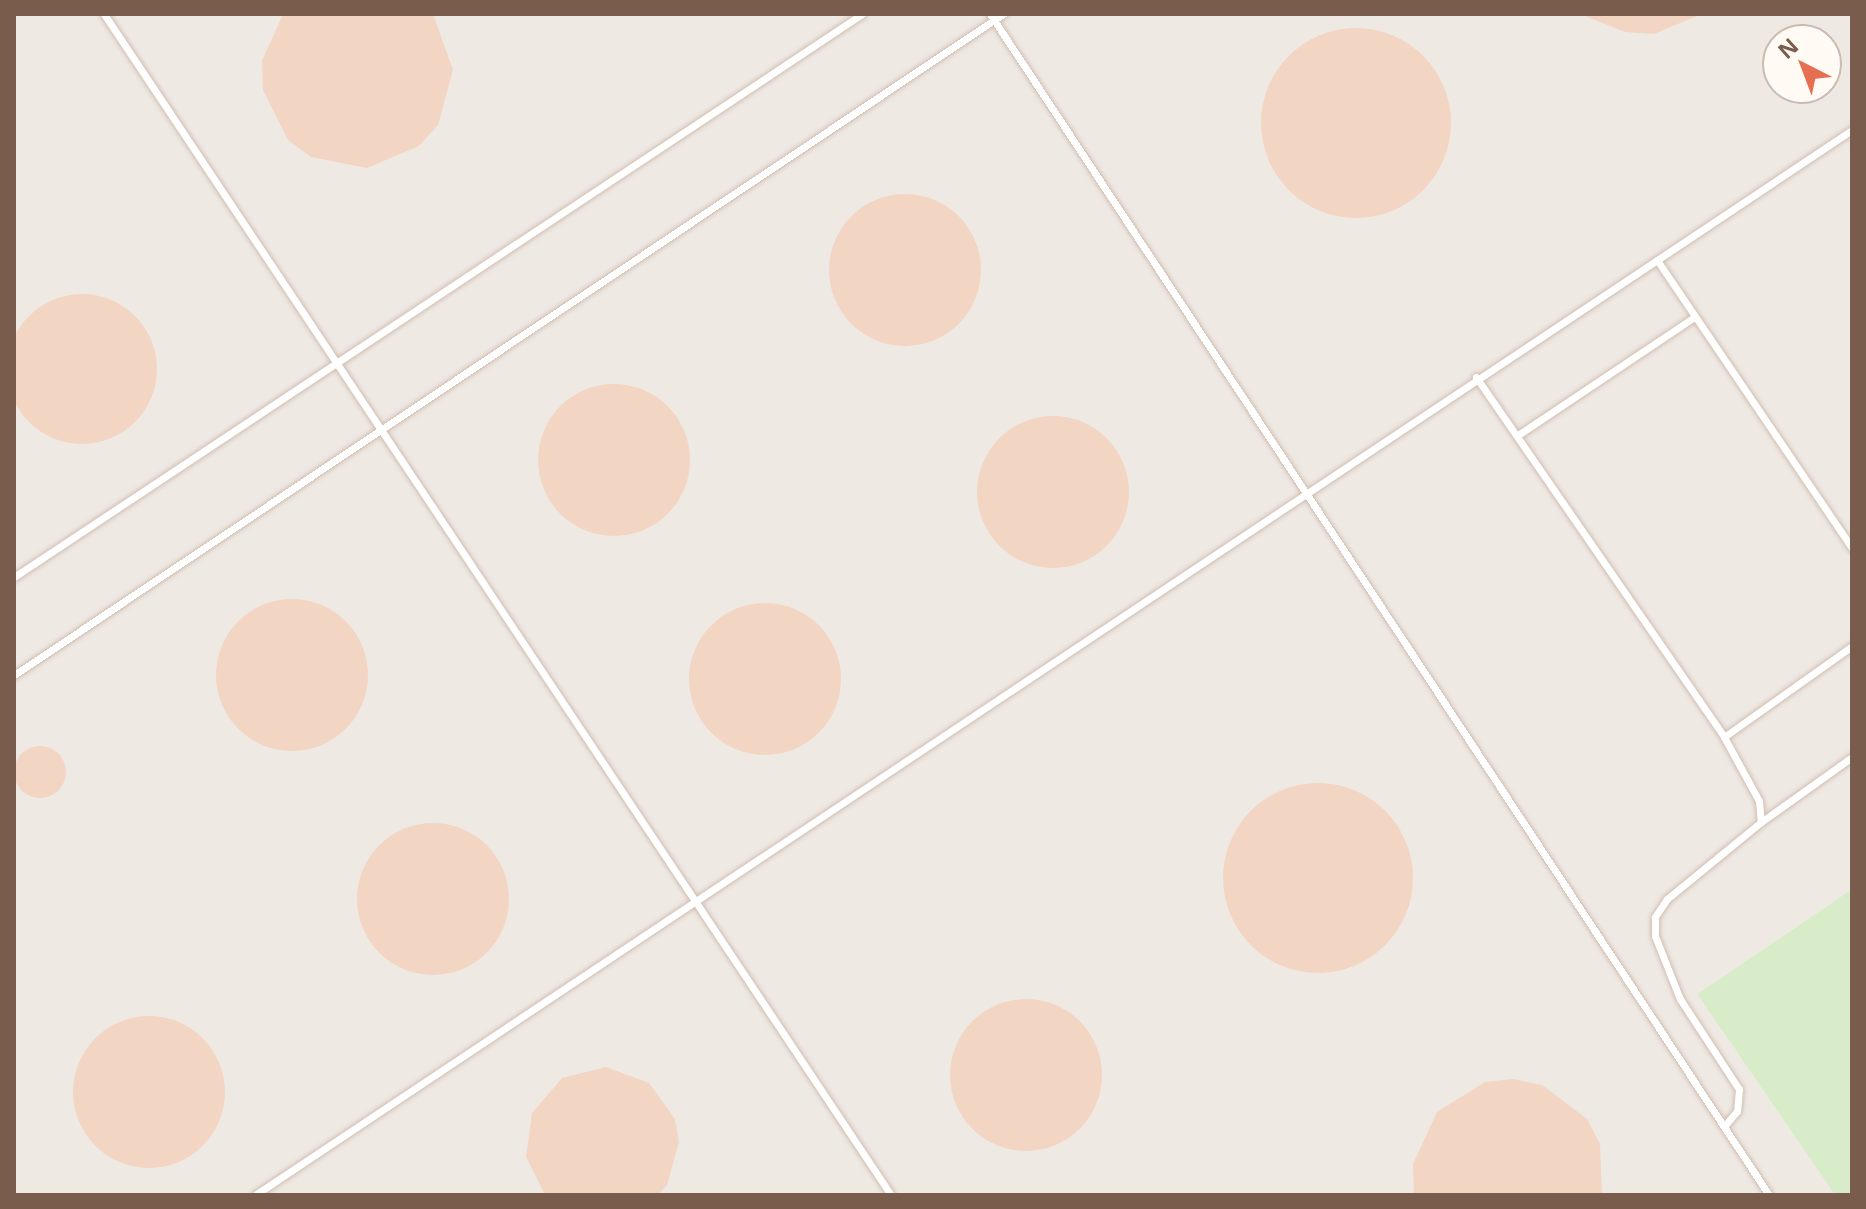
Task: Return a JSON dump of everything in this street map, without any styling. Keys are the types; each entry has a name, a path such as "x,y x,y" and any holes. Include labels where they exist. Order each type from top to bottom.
{"lane":[{"path":"104,14 891,1195"},
{"path":"14,577 862,14"},
{"path":"14,675 992,17 1003,14"},
{"path":"992,17 1303,492 1726,1124 1769,1195"},
{"path":"255,1195 697,905 928,740 1852,130"},
{"path":"1657,260 1852,548"},
{"path":"1518,435 1694,317"},
{"path":"1476,377 1724,737 1759,801 1761,822"},
{"path":"1724,737 1852,646"},
{"path":"1726,1124 1741,1101 1739,1089 1680,999 1660,952 1655,917 1761,822 1852,757"}],"shaded area":[{"path":"14,14 1852,14 1852,889 1697,994 1835,1195 14,1195"}],"green space":[{"path":"1852,889 1852,1195 1835,1195 1697,994"}],"building":[{"path":"283,14 433,14 453,70 438,125 419,146 367,168 311,157 288,140 263,90 262,61"},
{"path":"1580,14 1702,14 1654,34 1625,32"},
{"path":"1356,28 1375,29 1392,35 1423,56 1444,87 1450,104 1450,142 1444,159 1423,190 1392,211 1375,217 1356,218 1337,217 1320,211 1289,190 1268,159 1262,142 1261,123 1262,104 1268,87 1289,56 1320,35 1337,29"},
{"path":"905,194 934,199 959,216 976,241 981,270 976,299 959,324 934,341 905,346 876,341 851,324 834,299 829,270 834,241 851,216 876,199"},
{"path":"82,294 111,300 135,316 151,340 157,369 151,398 135,422 111,438 82,444 53,438 29,422 13,398 7,369 13,340 29,316 53,300"},
{"path":"614,384 643,389 668,406 685,431 690,460 685,489 668,514 643,531 614,536 585,531 560,514 543,489 538,460 543,431 560,406 585,389"},
{"path":"1053,416 1082,421 1107,438 1124,463 1129,492 1124,521 1107,546 1082,563 1053,568 1024,563 999,546 982,521 977,492 982,463 999,438 1024,421"},
{"path":"292,599 321,604 346,621 363,646 368,675 363,704 346,729 321,746 292,751 263,746 238,729 221,704 216,675 221,646 238,621 263,604"},
{"path":"765,603 794,608 819,625 836,650 841,679 836,708 819,733 794,750 765,755 736,750 711,733 694,708 689,679 694,650 711,625 736,608"},
{"path":"40,746 58,754 66,772 58,790 40,798 22,790 14,772 22,754"},
{"path":"1318,783 1354,790 1385,811 1406,842 1413,878 1406,914 1385,945 1354,966 1318,973 1282,966 1251,945 1230,914 1223,878 1230,842 1251,811 1282,790"},
{"path":"433,823 462,828 487,845 504,870 509,899 504,928 487,953 462,970 433,975 404,970 379,953 362,928 357,899 362,870 379,845 404,828"},
{"path":"1026,999 1055,1004 1080,1021 1097,1046 1102,1075 1097,1104 1080,1129 1055,1146 1026,1151 997,1146 972,1129 955,1104 950,1075 955,1046 972,1021 997,1004"},
{"path":"149,1016 178,1021 203,1038 220,1063 225,1092 220,1121 203,1146 178,1163 149,1168 120,1163 95,1146 78,1121 73,1092 78,1063 95,1038 120,1021"},
{"path":"606,1067 649,1083 675,1119 679,1142 667,1185 658,1195 545,1195 526,1157 532,1113 562,1078"},
{"path":"1513,1079 1542,1085 1587,1119 1600,1144 1602,1195 1414,1195 1413,1164 1437,1112 1485,1082"}]}
